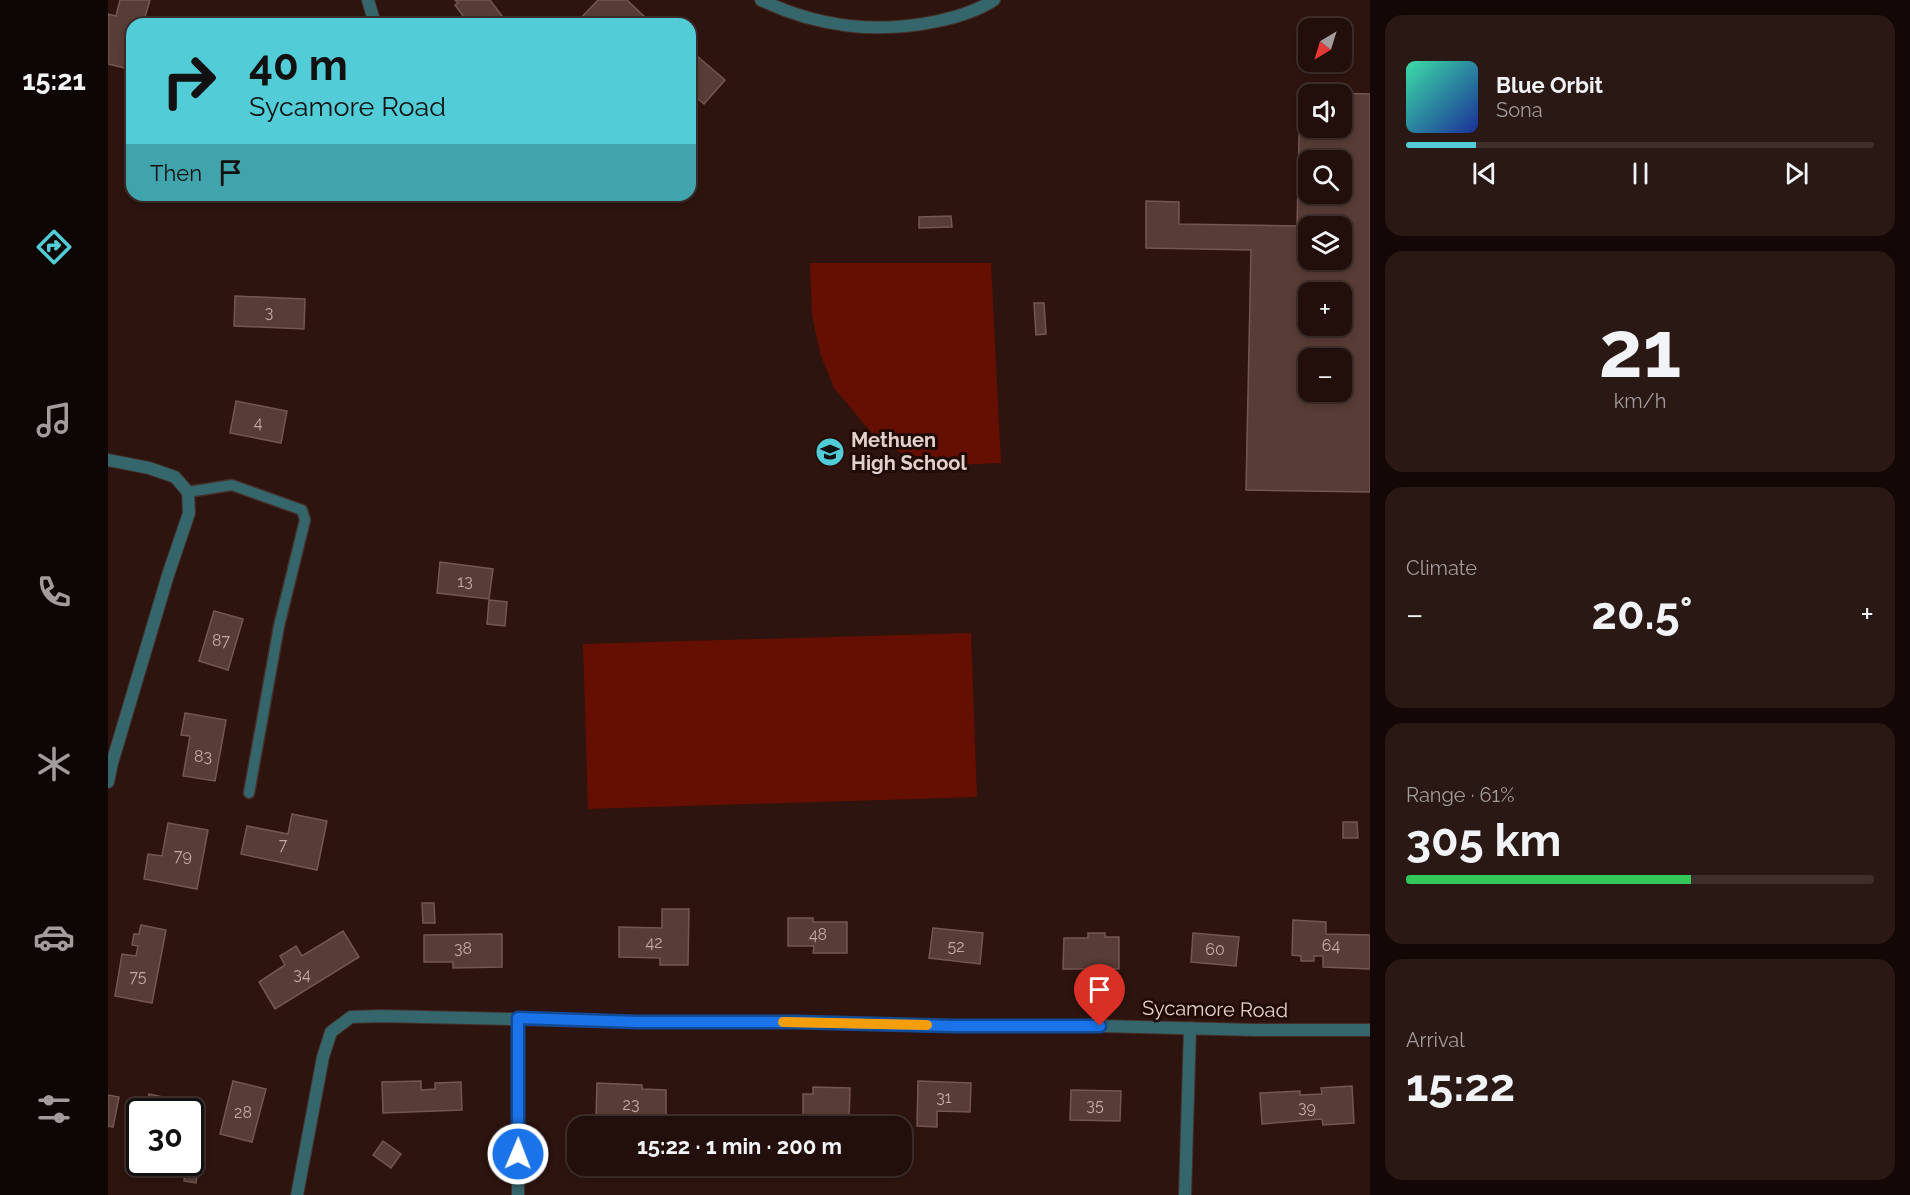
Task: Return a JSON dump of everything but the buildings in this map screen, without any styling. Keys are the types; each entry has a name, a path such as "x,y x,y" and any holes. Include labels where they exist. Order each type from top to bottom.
{"street":[{"path":"368,0 373,18"},
{"path":"761,0 809,18 842,25 877,28 921,24 957,17 994,0"},
{"path":"108,460 149,468 175,477 188,492 189,513 168,575 108,782"},
{"name":"Sycamore Road","path":"297,1195 323,1057 331,1032 351,1017 1370,1030"},
{"path":"518,1018 518,1195"},
{"path":"1185,1195 1190,1028"}],"lane":[{"path":"188,492 232,485 302,510 305,520 279,626 249,793"}],"shaded area":[{"path":"810,263 991,263 1001,463 954,465 899,452 869,430 834,388 821,356 812,316"},
{"path":"971,633 977,797 588,809 583,644"}],"slow traffic":[{"path":"783,1022 927,1025"}],"place":[{"name":"Methuen High School","path":"830,452"}],"route":[{"path":"518,1154 518,1018 638,1022 1100,1026"}]}
